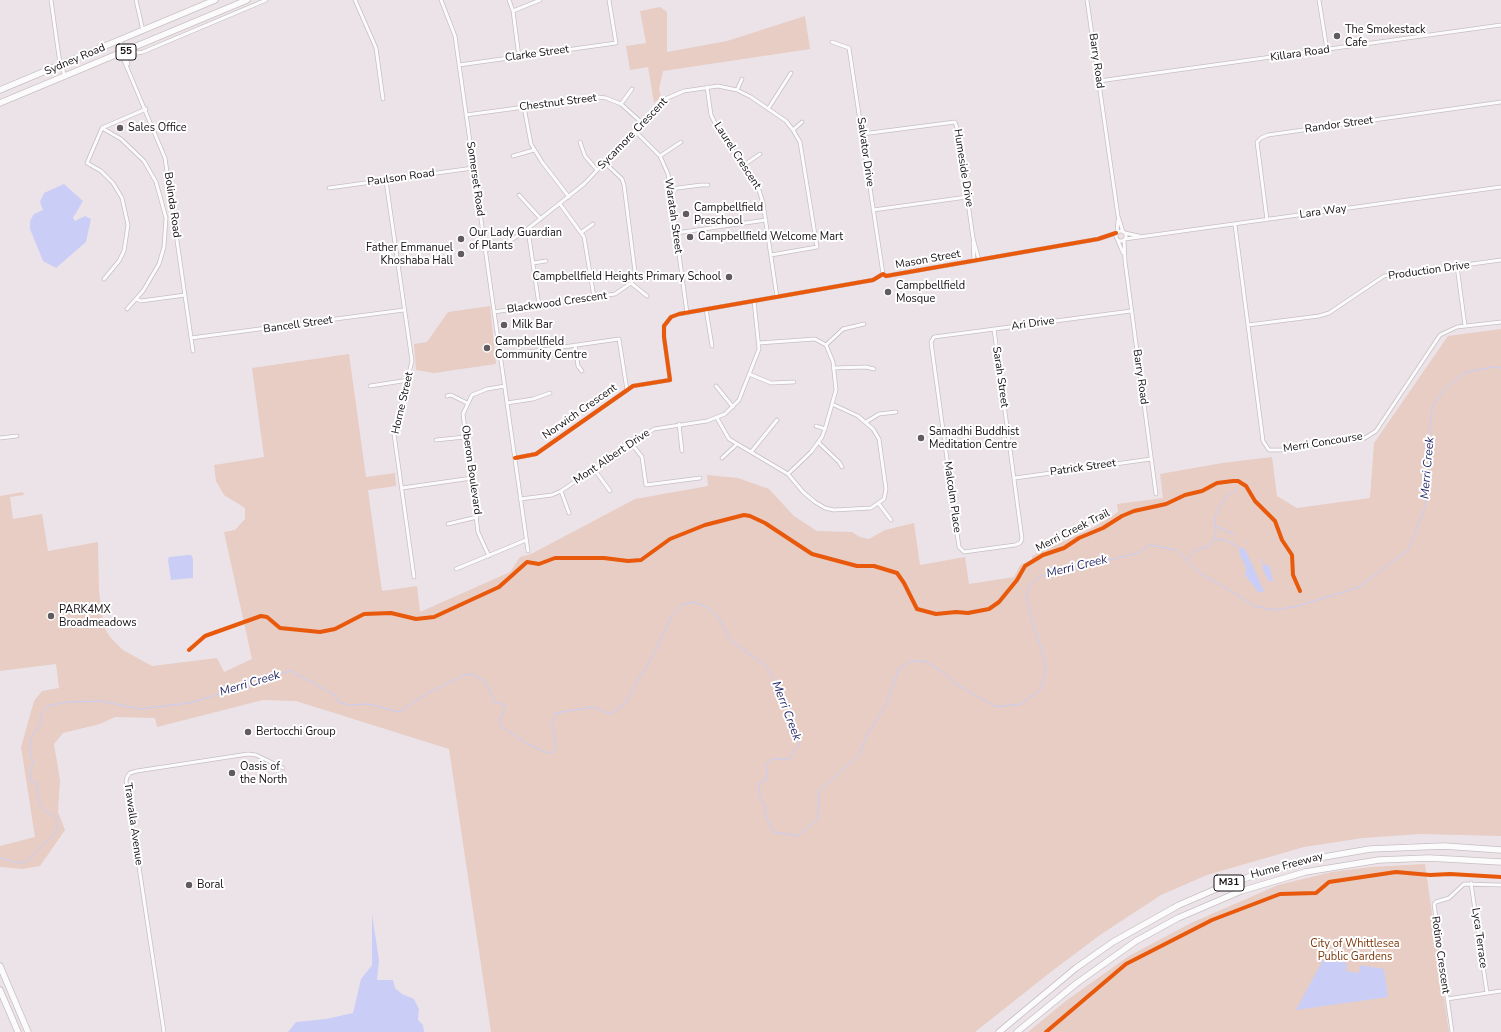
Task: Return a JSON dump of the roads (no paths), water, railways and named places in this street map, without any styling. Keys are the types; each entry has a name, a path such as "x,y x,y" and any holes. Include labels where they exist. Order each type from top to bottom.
{"highway":[{"name":"Sydney Road","path":"0,90 62,66 215,0"},
{"name":"Sydney Road","path":"0,103 124,53 247,0"},
{"name":"Hume Freeway","path":"999,1032 1076,968 1113,942 1179,905 1230,882 1302,861 1370,850 1444,846 1501,850"},
{"name":"Hume Freeway","path":"1017,1032 1077,983 1136,942 1199,908 1241,891 1305,872 1379,860 1429,858 1501,862"},
{"path":"0,966 29,1032"},
{"path":"0,990 17,1032"}],"street":[{"path":"51,0 65,77"},
{"path":"136,0 143,31"},
{"name":"Sydney Road","path":"132,49 138,53 143,52 266,0"},
{"path":"355,0 376,48 383,99"},
{"name":"Somerset Road","path":"441,0 454,31 528,551"},
{"path":"509,0 513,11 519,57"},
{"path":"513,11 540,0"},
{"name":"Clarke Street","path":"459,65 616,43 610,0"},
{"name":"Barry Road","path":"1087,0 1118,216 1117,240 1125,261"},
{"path":"1320,0 1327,50"},
{"path":"235,5 237,12"},
{"name":"Killara Road","path":"1099,81 1501,25"},
{"name":"Bolinda Road","path":"120,41 165,158 193,350"},
{"name":"Salvator Drive","path":"832,42 849,48 883,274"},
{"path":"768,109 791,73"},
{"path":"737,90 742,79"},
{"name":"Sycamore Crescent","path":"486,250 502,246 525,231 569,197 668,96 684,90 722,86 737,90 786,121 800,142 817,247 771,255"},
{"name":"Laurel Crescent","path":"707,87 710,110 714,123 744,165 759,190 766,220 777,297"},
{"path":"622,104 632,88"},
{"name":"Chestnut Street","path":"466,115 606,98 622,104 642,122"},
{"name":"Randor Street","path":"1267,220 1257,142 1261,138 1268,135 1501,102"},
{"path":"524,107 529,138 534,150 569,197"},
{"path":"104,279 119,262 124,251 128,225 122,198 113,183 101,171 87,163 102,128 146,109"},
{"path":"793,130 802,122"},
{"name":"Humeside Drive","path":"862,134 955,122 958,131 973,238 979,260"},
{"path":"102,128 121,139 144,161 156,182 166,218 164,247 154,276 127,308"},
{"name":"Waratah Street","path":"634,130 660,156 668,174 687,313"},
{"path":"580,142 585,156 597,170"},
{"path":"660,156 681,142"},
{"path":"513,156 534,150"},
{"path":"744,165 760,154"},
{"path":"604,162 622,179 624,185 635,272 631,283 647,296"},
{"name":"Paulson Road","path":"329,188 474,168"},
{"name":"Horne Street","path":"386,181 412,361 409,380 394,434 414,577"},
{"path":"670,189 708,185"},
{"name":"Lara Way","path":"1144,236 1235,225 1501,187"},
{"path":"518,195 540,219"},
{"path":"873,210 967,197"},
{"path":"560,204 582,232 586,244 594,297"},
{"name":"Barry Road","path":"1118,216 1124,232 1125,261 1131,311 1156,494"},
{"path":"676,233 766,220"},
{"path":"582,232 593,224"},
{"name":"Merri Concourse","path":"1235,225 1263,441 1269,450 1282,450 1365,438 1376,431 1437,337 1451,328 1501,322"},
{"path":"525,231 529,238 539,306"},
{"path":"1124,232 1134,236 1144,236"},
{"name":"Mason Street","path":"687,313 873,280 883,274 886,276 974,261 1102,238 1124,232"},
{"path":"1124,240 1144,236"},
{"path":"973,238 974,261"},
{"name":"Mason Street","path":"1102,238 1124,240"},
{"name":"Production Drive","path":"1248,325 1324,315 1384,276 1501,260"},
{"path":"533,263 546,261"},
{"path":"1457,266 1465,326"},
{"name":"Blackwood Crescent","path":"494,312 615,294 631,283"},
{"path":"136,299 141,301 185,295"},
{"name":"Mont Albert Drive","path":"520,499 552,495 561,491 654,428 717,418 733,407 739,400 750,374 760,343 754,301"},
{"name":"Bancell Street","path":"191,338 404,310"},
{"path":"706,310 712,346"},
{"name":"Ari Drive","path":"934,337 1131,311"},
{"name":"Norwich Crescent","path":"515,458 536,454 633,386 670,380 664,337 664,326 671,317 687,313"},
{"path":"826,345 843,329 864,324"},
{"name":"Sarah Street","path":"994,329 1015,478 1022,539 1020,543"},
{"name":"Malcolm Place","path":"934,337 931,342 959,547 964,552 1020,543"},
{"path":"760,343 815,338 826,345 831,353 836,390 825,429 818,442 810,452 788,474"},
{"path":"500,356 619,339 627,390"},
{"path":"575,346 578,366 582,372"},
{"path":"833,368 866,367 874,369"},
{"path":"750,374 771,383 794,382"},
{"path":"370,386 409,380"},
{"path":"447,396 451,395 467,403 472,395 480,391 505,386"},
{"path":"716,386 733,407"},
{"path":"507,404 533,399 550,393"},
{"name":"Oberon Boulevard","path":"467,403 463,414 465,437 480,536 489,556"},
{"path":"717,418 729,439 736,445 788,474 810,499 825,508 834,510 864,509 879,504 884,499 886,489 880,444 873,429 858,416 832,404"},
{"path":"866,422 879,414 896,412"},
{"path":"751,452 777,420"},
{"path":"679,424 682,451"},
{"path":"816,426 825,429"},
{"path":"0,438 17,436"},
{"path":"436,440 465,437"},
{"path":"818,442 839,462 842,467"},
{"path":"631,443 642,457 646,485 700,478"},
{"path":"722,458 736,445"},
{"name":"Patrick Street","path":"1015,478 1152,459"},
{"path":"594,469 610,491"},
{"path":"402,488 472,478"},
{"path":"561,491 569,513"},
{"path":"879,504 891,520"},
{"path":"448,524 477,517"},
{"path":"456,569 526,540"},
{"name":"Trawalla Avenue","path":"164,1032 126,777 130,773 137,771 248,754 256,755 283,768"},
{"path":"1471,883 1501,885"},
{"name":"Lyca Terrace","path":"1471,883 1487,993"},
{"name":"Rotino Crescent","path":"1452,1032 1434,904 1449,898 1461,885 1471,883"},
{"path":"1447,999 1501,991"}],"water":[{"path":"64,184 83,201 73,218 75,221 85,216 91,219 86,242 56,268 43,261 30,229 30,221 34,214 43,210 40,202 44,193"},
{"path":"1239,547 1245,549 1264,591 1259,593 1245,575 1246,568 1240,555"},
{"path":"191,555 193,559 193,578 171,580 168,560 169,557"},
{"path":"1266,564 1270,567 1273,582 1269,581 1262,567"},
{"path":"372,914 379,960 377,980 393,980 395,988 402,994 414,999 419,1009 418,1020 423,1025 424,1032 288,1032 296,1022 326,1019 353,1013 361,979 372,965"},
{"path":"1323,960 1347,963 1346,971 1359,973 1360,965 1384,969 1388,997 1296,1010"}],"waterway":[{"name":"Merri Creek","path":"0,858 18,863 28,861 40,847 55,834 58,823 53,814 46,812 40,805 36,782 31,781 30,774 33,762 30,752 31,738 42,721 41,713 48,706 67,702 101,701 140,709 189,703 268,680 278,674 291,671 335,695 338,702 349,705 368,704 399,712 428,693 464,675 472,674 486,682 495,702 505,705 505,709 499,720 502,727 528,744 548,753 553,752 556,746 552,723 556,713 593,707 610,714 625,704 637,681 652,658 672,615 682,605 695,602 710,609 718,617 731,641 765,665 779,688 800,743 789,759 772,759 765,765 768,772 766,780 759,783 760,798 766,807 765,814 773,832 797,836 818,819 819,791 859,755 867,735 885,706 899,669 911,661 925,661 941,671 956,684 996,707 1021,704 1040,690 1046,672 1044,657 1026,597 1030,584 1041,576 1138,553 1150,545 1176,550 1201,574 1254,606 1274,610 1298,606 1359,587 1408,550 1424,510 1429,481 1429,443 1432,408 1445,388 1466,372 1493,367 1501,368"},
{"path":"1187,560 1194,551 1210,545 1213,541 1216,534 1215,517 1217,512 1225,497 1237,489"},
{"path":"1215,526 1234,534"},
{"path":"1214,539 1225,540 1239,547"},
{"path":"1261,559 1264,565"}],"place":[{"name":"The Smokestack Cafe","path":"1337,36"},
{"name":"Sales Office","path":"120,128"},
{"name":"Campbellfield Preschool","path":"686,214"},
{"name":"Campbellfield Welcome Mart","path":"690,237"},
{"name":"Our Lady Guardian of Plants","path":"461,239"},
{"name":"Father Emmanuel Khoshaba Hall","path":"461,254"},
{"name":"Campbellfield Heights Primary School","path":"729,277"},
{"name":"Campbellfield Mosque","path":"888,292"},
{"name":"Milk Bar","path":"504,325"},
{"name":"Campbellfield Community Centre","path":"487,348"},
{"name":"Samadhi Buddhist Meditation Centre","path":"921,438"},
{"name":"PARK4MX Broadmeadows","path":"51,616"},
{"name":"Bertocchi Group","path":"248,732"},
{"name":"Oasis of the North","path":"232,773"},
{"name":"Boral","path":"189,885"}],"park label":[{"name":"City of Whittlesea Public Gardens","path":"1355,950"}]}
